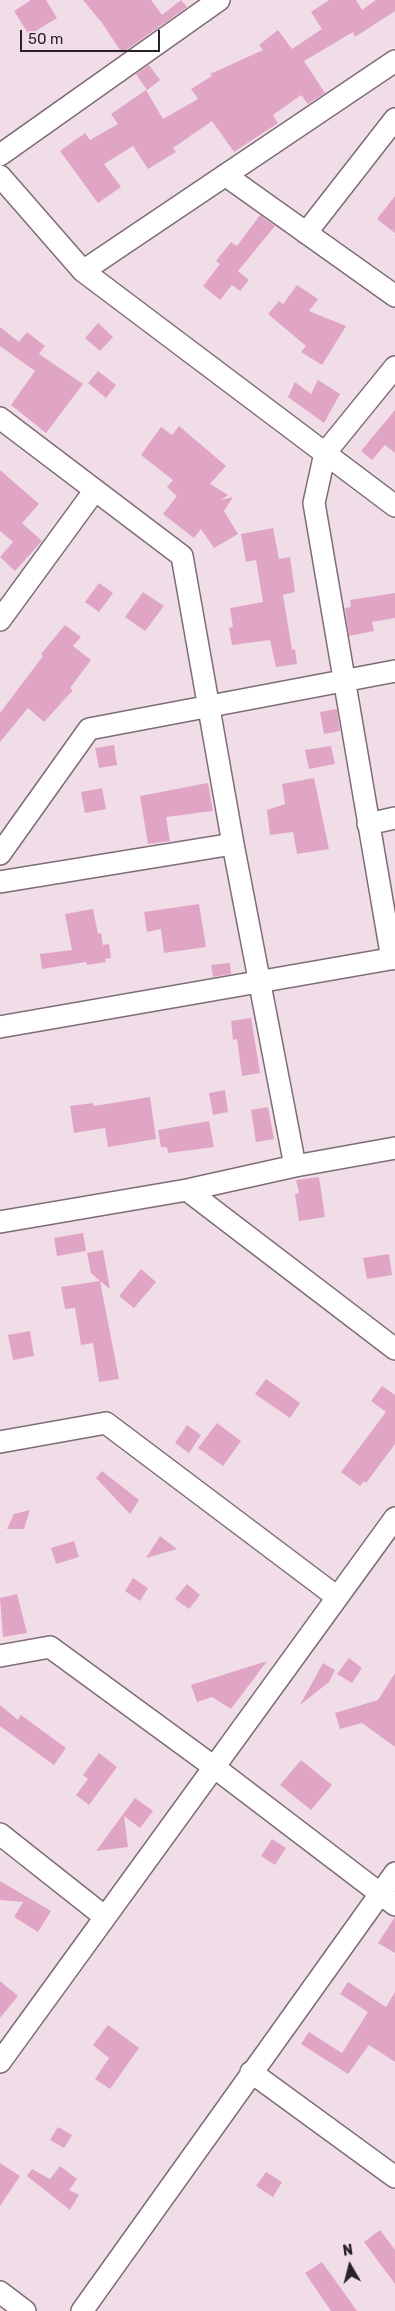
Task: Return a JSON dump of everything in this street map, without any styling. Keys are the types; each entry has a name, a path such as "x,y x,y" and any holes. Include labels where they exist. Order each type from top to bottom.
{"street":[{"path":"0,155 219,0"},
{"path":"83,271 395,61"},
{"path":"306,232 395,119"},
{"path":"225,175 395,296"},
{"path":"0,176 83,271 395,506"},
{"path":"0,1027 393,958 368,824 314,503 325,453 395,367"},
{"path":"0,418 182,556 233,844 295,1166"},
{"path":"4,606 95,490"},
{"path":"0,854 89,729 395,671"},
{"path":"368,824 395,818"},
{"path":"0,882 233,844"},
{"path":"0,1222 187,1190 295,1166 395,1148"},
{"path":"187,1190 386,1334 395,1349"},
{"path":"0,1442 106,1423 337,1597"},
{"path":"2,2056 105,1918 395,1518"},
{"path":"0,1656 50,1647 214,1767 387,1900"},
{"path":"0,1834 105,1918"},
{"path":"82,2311 251,2072 387,1900 395,1873"},
{"path":"251,2072 395,2177"},
{"path":"0,2292 26,2311"}],"building":[{"path":"31,0 46,0 57,18 29,35 14,11"},
{"path":"83,0 151,0 162,15 181,0 187,7 122,53 102,23"},
{"path":"329,0 356,0 362,10 376,0 395,0 395,11 355,37 353,32 304,61 325,93 308,104 301,95 273,115 278,123 234,152 212,121 173,148 176,152 148,169 133,146 104,164 121,187 98,203 60,151 85,133 90,140 118,124 111,114 146,90 163,119 198,99 191,89 212,76 210,74 263,50 259,45 278,30 292,49 322,29 311,12"},
{"path":"149,65 160,80 147,90 136,74"},
{"path":"395,196 395,233 377,219"},
{"path":"260,215 275,226 238,271 249,280 240,291 232,285 220,300 203,286 220,264 216,261 231,242 237,246"},
{"path":"297,285 318,299 309,311 346,326 322,365 301,352 306,346 268,314 279,301 283,304"},
{"path":"98,323 113,337 100,351 85,338"},
{"path":"0,327 19,342 27,332 45,346 39,354 83,384 46,433 11,405 35,371 0,346"},
{"path":"98,371 116,385 106,398 88,383"},
{"path":"318,380 340,394 324,423 288,397 295,382 311,394"},
{"path":"395,410 395,453 385,445 372,460 361,451"},
{"path":"179,426 226,466 210,484 228,495 221,500 233,497 224,511 238,534 214,548 201,529 194,538 163,514 177,496 167,487 173,480 141,455 161,427 172,435"},
{"path":"0,470 39,504 22,523 42,541 15,571 0,557 13,542 0,531"},
{"path":"273,528 279,559 290,557 295,592 283,595 292,650 295,649 297,664 276,667 270,640 232,645 229,628 233,627 230,608 263,602 256,560 246,562 241,534"},
{"path":"99,583 113,593 99,612 85,602"},
{"path":"143,592 164,606 145,631 125,617"},
{"path":"395,593 395,618 372,622 374,631 349,636 345,608 351,607 350,600"},
{"path":"65,625 81,637 73,646 91,660 70,688 73,690 44,722 28,708 0,742 0,713 43,656 41,654"},
{"path":"337,709 340,731 324,734 320,712"},
{"path":"114,745 117,765 99,768 95,748"},
{"path":"331,746 335,764 309,769 305,750"},
{"path":"314,778 329,849 297,854 293,832 270,835 267,810 285,804 282,784"},
{"path":"208,783 213,811 166,817 170,841 148,844 140,796"},
{"path":"102,788 106,809 85,813 81,792"},
{"path":"199,904 206,947 164,953 161,929 147,932 144,912"},
{"path":"93,909 98,934 101,933 103,945 109,944 111,958 105,959 106,962 87,965 86,962 42,969 40,954 72,950 65,914"},
{"path":"230,963 231,974 213,977 211,965"},
{"path":"251,1018 260,1073 242,1076 237,1039 233,1040 231,1021"},
{"path":"225,1090 228,1112 213,1115 209,1093"},
{"path":"150,1097 156,1139 108,1147 105,1128 74,1133 70,1106 93,1103 94,1106"},
{"path":"268,1107 274,1139 256,1142 251,1110"},
{"path":"209,1121 214,1147 168,1153 167,1147 161,1147 158,1130"},
{"path":"319,1177 325,1217 299,1221 295,1194 299,1193 296,1180"},
{"path":"83,1233 86,1251 57,1256 54,1238"},
{"path":"103,1250 110,1289 91,1273 87,1253"},
{"path":"389,1254 392,1275 367,1279 363,1258"},
{"path":"141,1269 156,1282 134,1308 119,1296"},
{"path":"100,1281 119,1379 99,1382 93,1343 81,1345 75,1308 65,1309 61,1287"},
{"path":"30,1331 34,1356 13,1360 8,1335"},
{"path":"266,1379 300,1403 290,1418 255,1394"},
{"path":"382,1386 395,1395 395,1444 366,1483 364,1481 360,1486 341,1472 386,1412 371,1401"},
{"path":"217,1423 241,1441 223,1466 198,1448"},
{"path":"187,1425 201,1435 189,1453 175,1443"},
{"path":"102,1471 139,1500 130,1514 96,1478"},
{"path":"30,1510 24,1529 7,1529 14,1514"},
{"path":"160,1536 177,1549 146,1558"},
{"path":"74,1541 79,1557 56,1564 51,1548"},
{"path":"133,1578 148,1588 140,1601 125,1591"},
{"path":"187,1584 200,1595 189,1609 175,1599"},
{"path":"17,1594 27,1633 3,1637 0,1598"},
{"path":"349,1658 362,1668 352,1683 337,1674"},
{"path":"267,1661 231,1709 212,1697 197,1702 191,1685"},
{"path":"323,1663 335,1670 329,1682 300,1705"},
{"path":"395,1673 395,1747 362,1723 340,1729 335,1713 378,1700"},
{"path":"0,1705 18,1720 21,1715 66,1748 54,1765 0,1726"},
{"path":"99,1753 117,1767 89,1805 76,1795 88,1779 83,1775"},
{"path":"301,1760 332,1785 311,1810 280,1785"},
{"path":"135,1798 153,1811 140,1828 124,1816 128,1847 96,1851"},
{"path":"272,1839 286,1848 275,1865 261,1856"},
{"path":"0,1881 51,1911 38,1932 14,1917 23,1902 0,1900"},
{"path":"395,1917 395,1953 378,1943"},
{"path":"0,1981 18,1996 0,2018"},
{"path":"348,1982 386,2007 395,1992 395,2062 369,2045 348,2074 301,2044 309,2032 342,2053 368,2012 340,1994"},
{"path":"108,2025 139,2048 110,2089 95,2079 109,2058 93,2045"},
{"path":"58,2127 72,2135 64,2148 50,2140"},
{"path":"0,2163 20,2176 0,2206"},
{"path":"60,2166 77,2179 69,2190 79,2195 70,2210 27,2176 32,2169 50,2179"},
{"path":"266,2172 282,2182 273,2197 256,2186"},
{"path":"380,2230 395,2250 395,2284 364,2242"},
{"path":"322,2262 357,2311 331,2311 305,2273"}]}
